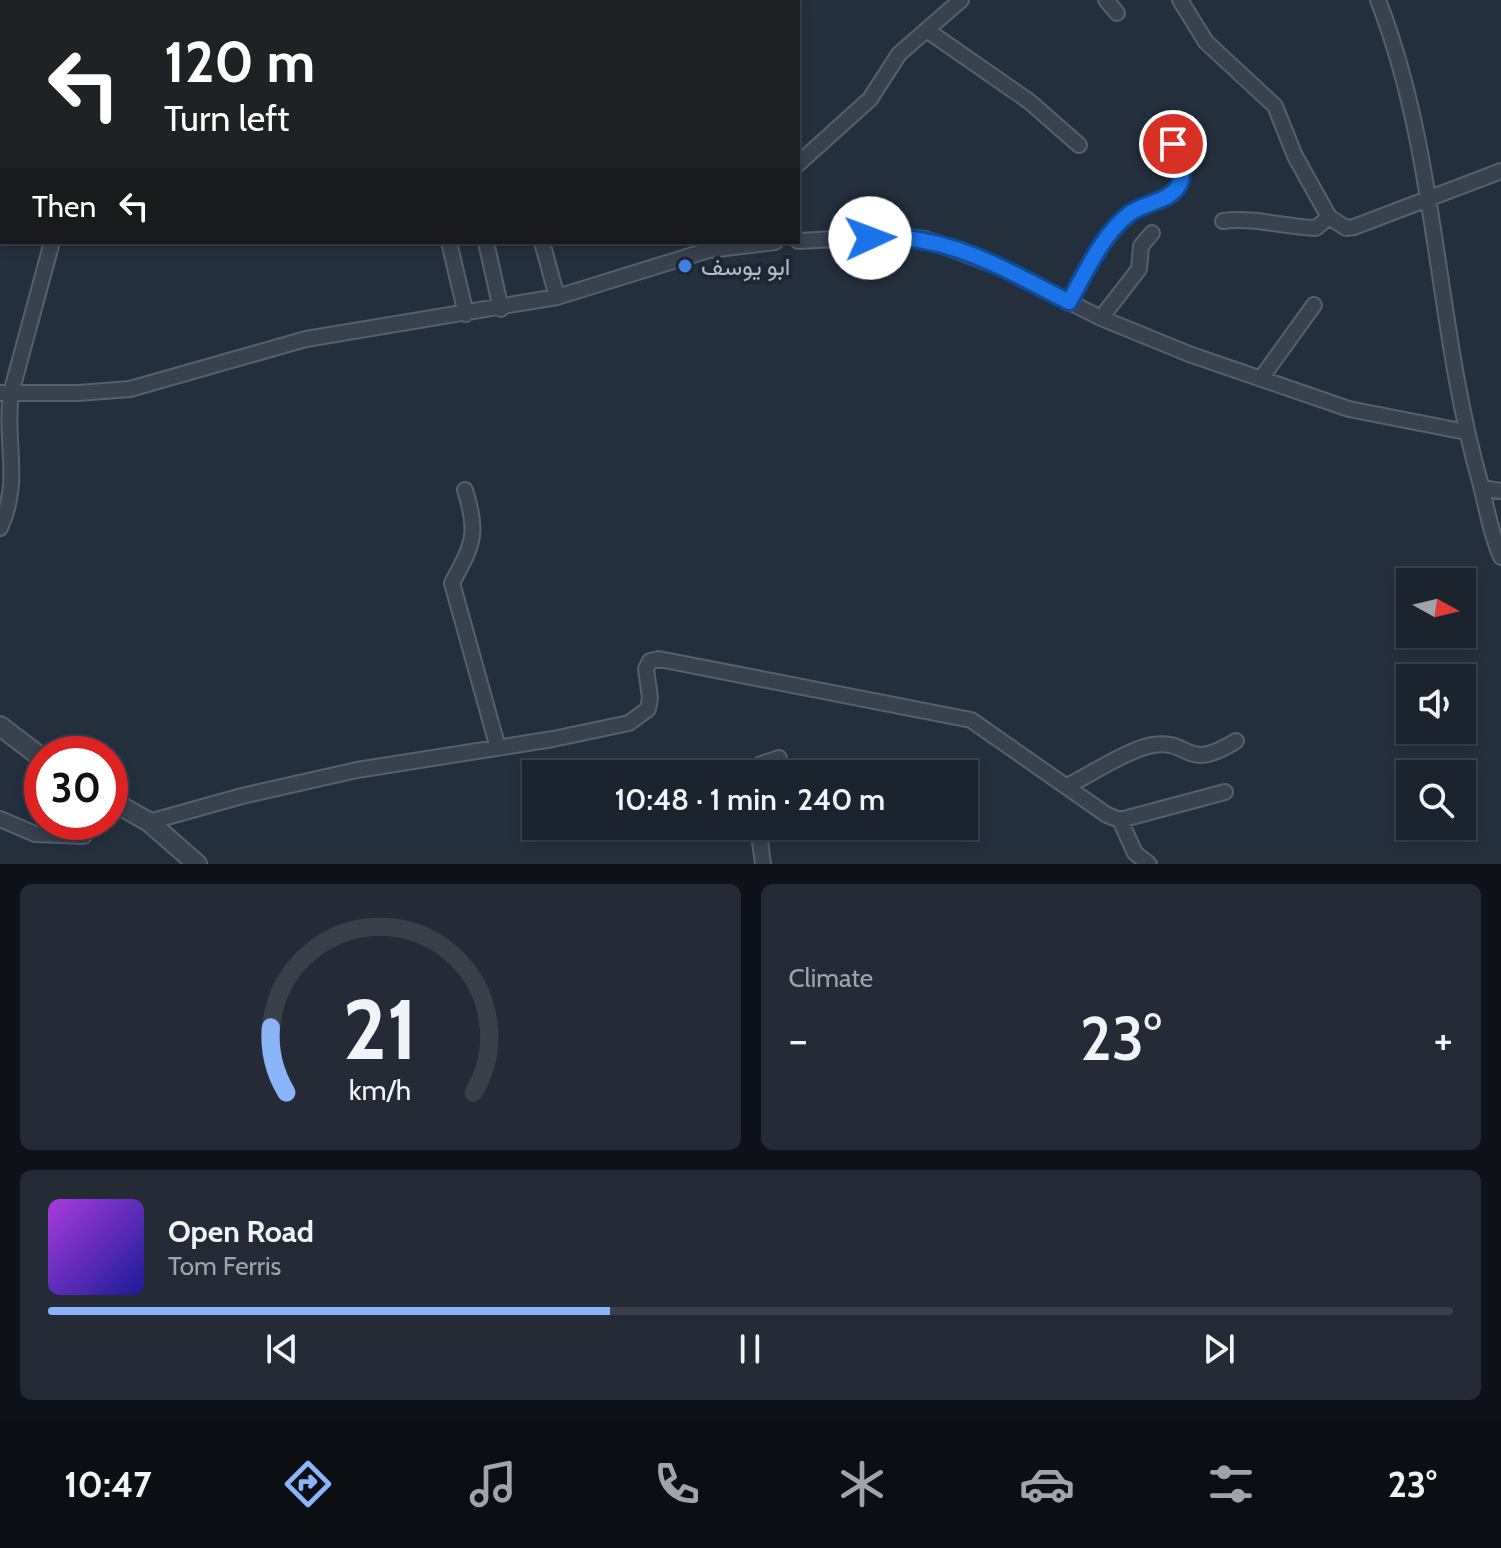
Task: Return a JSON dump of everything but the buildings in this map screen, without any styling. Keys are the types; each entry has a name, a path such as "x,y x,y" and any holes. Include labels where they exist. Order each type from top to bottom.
{"street":[{"path":"800,162 870,99 899,54 961,0"},
{"path":"1106,0 1117,13"},
{"path":"1180,0 1206,42 1275,106 1295,156 1329,217 1346,228 1501,171"},
{"path":"1378,0 1406,80 1466,432 1482,488 1483,507 1501,557"},
{"path":"928,31 1030,102 1079,145"},
{"path":"1069,302 1097,251 1130,213 1168,196 1178,187 1182,176 1173,144"},
{"path":"1223,221 1248,219 1280,227 1316,228 1329,217"},
{"path":"1101,318 1139,269 1141,246 1152,233"},
{"path":"800,241 897,236 925,239 1002,268 1101,318 1189,354 1349,409 1466,432"},
{"path":"0,528 13,492 5,393 51,244"},
{"path":"449,244 466,314"},
{"path":"486,244 501,309"},
{"path":"543,244 557,297"},
{"path":"5,393 130,389 306,339 501,309 557,297 713,246 744,244"},
{"path":"1262,377 1275,354 1314,305"},
{"path":"1482,488 1501,491"},
{"path":"465,490 474,518 474,535 452,583 498,748"},
{"path":"149,822 242,796 357,770 498,748 635,721 650,703 646,667 652,660 661,659 971,720 1120,820 1135,853 1149,864"},
{"path":"0,726 24,744"},
{"path":"1067,786 1146,747 1159,745 1188,754 1209,756 1236,741"},
{"path":"773,760 779,758"},
{"path":"1120,820 1225,792"},
{"path":"128,810 149,822 197,864"},
{"path":"0,819 24,829"},
{"path":"760,840 763,864"}],"place":[{"name":"ابو يوسف","path":"685,266"}],"route":[{"path":"870,238 911,237 939,243 1002,268 1069,302 1097,251 1130,213 1168,196 1178,187 1182,176 1173,144"}]}
